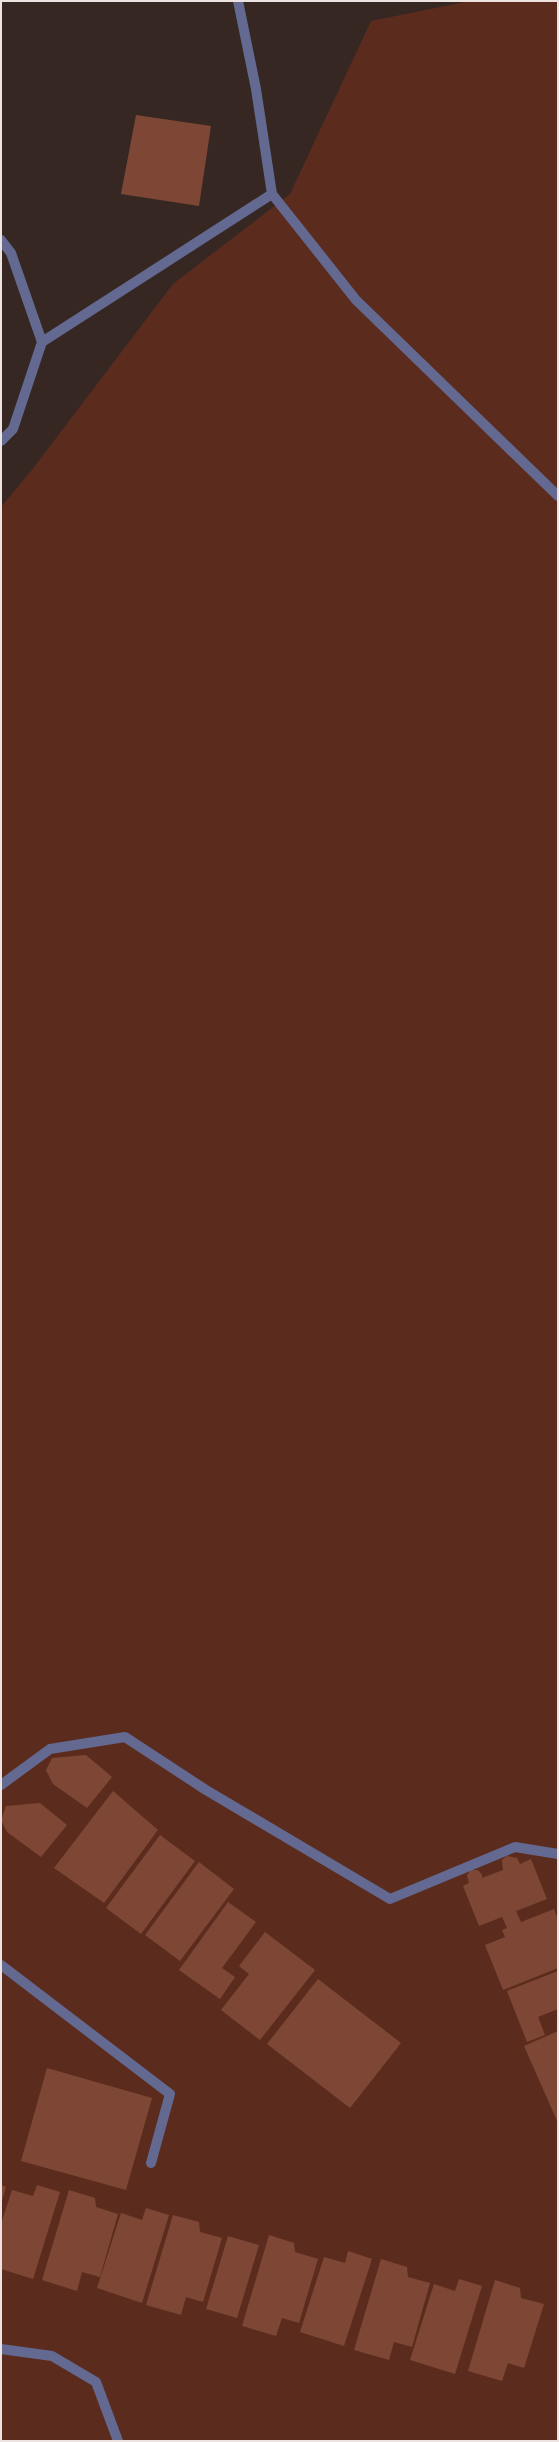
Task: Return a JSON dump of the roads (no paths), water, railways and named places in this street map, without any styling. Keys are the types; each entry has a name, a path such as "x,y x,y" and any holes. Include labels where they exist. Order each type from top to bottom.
{"street":[{"path":"238,1 256,89 272,194 356,300 558,496"},
{"path":"42,342 272,194"},
{"path":"1,240 11,253 42,342 13,429 1,441"},
{"path":"1,1784 50,1749 124,1737 206,1790 390,1899 516,1847 558,1854"},
{"path":"1,1965 170,2094 151,2164"},
{"path":"1,2350 52,2356 96,2382 118,2441"}]}
